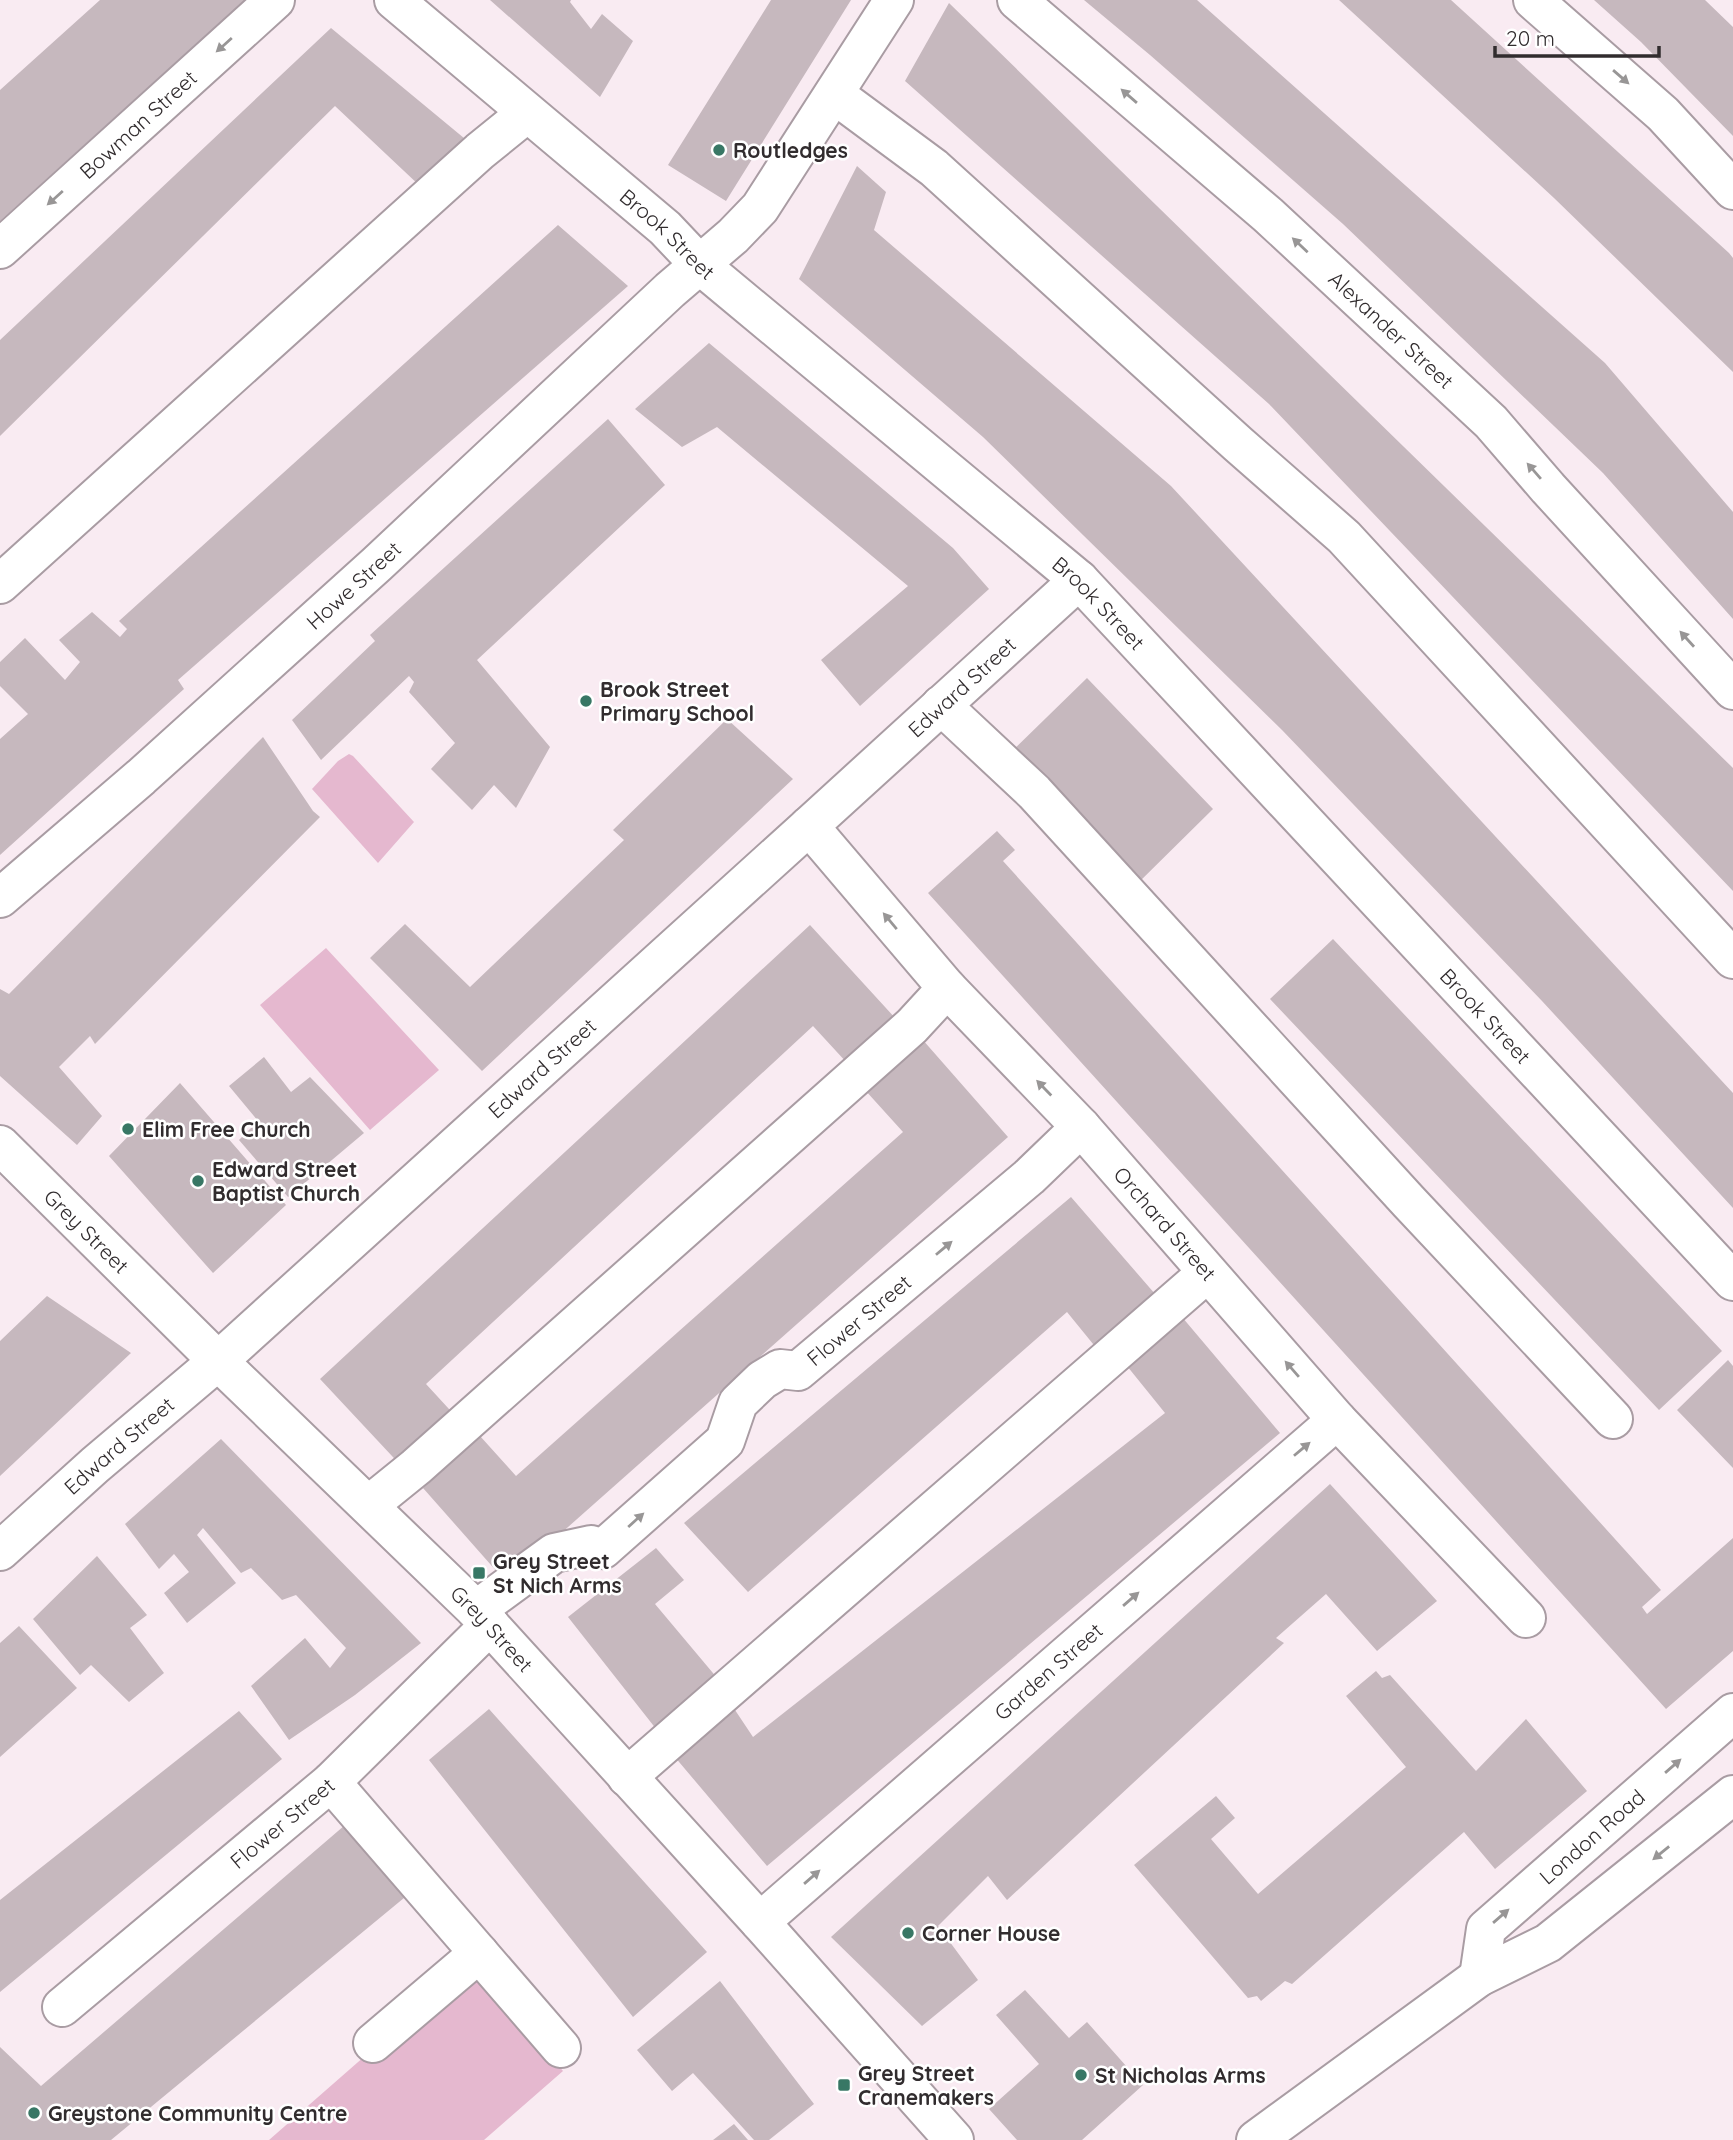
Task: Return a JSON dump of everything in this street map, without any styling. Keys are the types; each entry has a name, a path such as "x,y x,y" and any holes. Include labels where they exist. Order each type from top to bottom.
{"street":[{"name":"Bowman Street","path":"0,249 275,0"},
{"name":"Howe Street","path":"0,898 141,777 377,564 670,290 733,236 760,208 894,0"},
{"name":"Alexander Street","path":"1017,0 1268,215 1491,422 1733,690"},
{"path":"1533,0 1663,114 1733,190"},
{"name":"Brook Street","path":"405,3 527,113 665,228 700,265 1079,580 1733,1281"},
{"path":"834,93 934,168 1344,537 1733,959"},
{"path":"0,584 480,150 527,113"},
{"name":"Edward Street","path":"0,1551 95,1465 218,1361 1079,580"},
{"path":"941,705 1034,792 1409,1202 1613,1419"},
{"name":"Orchard Street","path":"809,826 947,988 1081,1127 1337,1420 1526,1618"},
{"path":"369,1505 416,1467 901,1035 947,988"},
{"name":"Flower Street","path":"62,2007 331,1782 483,1618 554,1553 591,1545 603,1549 725,1441 738,1403 762,1380 780,1369 798,1371 1029,1177 1081,1127"},
{"name":"Grey Street","path":"0,1145 483,1618 954,2140"},
{"path":"627,1777 1208,1273"},
{"name":"Garden Street","path":"760,1922 1337,1420"},
{"name":"London Road","path":"1479,1977 1486,1930 1733,1713"},
{"path":"331,1782 561,2048"},
{"path":"1256,2140 1479,1977 1548,1943 1733,1795"},
{"path":"373,2043 479,1954"}],"shaded area":[{"path":"349,754 414,822 378,863 312,789 338,761"},
{"path":"326,948 439,1070 370,1130 260,1005"},
{"path":"470,1964 563,2071 484,2140 269,2140"}],"building":[{"path":"100,0 245,0 0,221 0,90"},
{"path":"490,0 571,0 591,29 602,14 633,41 600,97"},
{"path":"771,0 851,0 726,201 668,165"},
{"path":"1084,0 1197,0 1605,363 1733,512 1733,619 1603,473 1343,224"},
{"path":"1339,0 1451,0 1729,253 1733,258 1733,372 1554,198"},
{"path":"1594,0 1705,0 1733,27 1733,136 1641,42"},
{"path":"949,3 1733,768 1733,891 1269,404 905,81"},
{"path":"331,28 476,148 421,187 335,106 0,436 0,340"},
{"path":"857,166 886,192 874,230 1171,486 1733,1093 1733,1208 1542,1001 1282,730 983,437 799,279"},
{"path":"558,225 628,286 178,680 184,689 0,855 0,739 28,714 0,686 0,662 25,638 65,680 80,662 59,640 92,612 120,637 127,629 119,621"},
{"path":"709,343 953,548 989,589 860,706 821,660 908,586 717,427 682,447 635,409"},
{"path":"608,419 665,485 477,660 550,747 516,808 494,785 472,810 431,769 455,743 409,692 414,682 409,676 321,760 292,720 375,641 370,635"},
{"path":"1087,678 1213,809 1133,888 1007,756"},
{"path":"727,719 793,779 482,1071 370,958 405,924 470,987 624,840 613,830"},
{"path":"263,737 313,811 320,817 95,1044 90,1036 59,1067 102,1116 77,1145 0,1076 0,989 9,994"},
{"path":"997,831 1015,850 1003,861 1661,1590 1642,1607 1647,1614 1733,1538 1733,1651 1666,1709 928,893"},
{"path":"810,925 907,1031 859,1076 813,1026 426,1384 460,1421 406,1471 320,1379"},
{"path":"1333,939 1722,1351 1659,1410 1270,999"},
{"path":"922,1039 1008,1137 506,1582 423,1488 480,1436 516,1476 903,1132 865,1090"},
{"path":"264,1057 291,1092 310,1077 364,1133 288,1197 239,1140 258,1121 229,1086"},
{"name":"Edward Street Baptist Church","path":"180,1083 286,1205 213,1273 109,1156"},
{"path":"1071,1197 1162,1302 1102,1355 1067,1312 748,1592 684,1523"},
{"path":"47,1296 131,1353 0,1476 0,1341"},
{"path":"1182,1317 1280,1433 767,1866 674,1756 731,1704 753,1737 1165,1413 1127,1366"},
{"path":"1728,1360 1733,1366 1733,1468 1677,1410"},
{"path":"221,1439 421,1643 355,1695 289,1740 251,1686 305,1638 330,1668 346,1648 296,1595 282,1600 251,1568 241,1573 203,1528 197,1535 236,1583 187,1623 164,1593 189,1572 174,1554 159,1569 125,1524"},
{"path":"1330,1484 1437,1601 1377,1651 1326,1594 1276,1638 1284,1643 1007,1900 988,1876 938,1926 978,1980 922,2026 831,1937"},
{"path":"656,1548 684,1580 655,1604 723,1685 664,1739 568,1617"},
{"path":"97,1556 147,1615 130,1628 164,1673 129,1702 91,1665 80,1675 33,1619"},
{"path":"19,1626 77,1688 0,1757 0,1643"},
{"path":"1376,1671 1382,1678 1390,1675 1476,1771 1526,1719 1587,1791 1495,1869 1464,1832 1292,1984 1285,1981 1261,2001 1257,1996 1248,1998 1134,1865 1216,1796 1235,1818 1211,1839 1258,1894 1406,1767 1346,1696"},
{"path":"489,1709 707,1952 633,2017 429,1760"},
{"path":"239,1711 282,1759 0,1992 0,1900"},
{"path":"352,1819 410,1893 111,2140 0,2140 0,2047 41,2086"},
{"path":"720,1981 814,2104 769,2140 754,2140 693,2073 672,2091 637,2050"},
{"name":"St Nicholas Arms","path":"1025,1990 1069,2038 1087,2022 1143,2085 1082,2140 1017,2140 989,2109 1039,2064 996,2015"},
{"path":"734,2124 748,2140 713,2140"}],"place":[{"name":"Routledges","path":"719,150"},
{"name":"Brook Street Primary School","path":"586,701"},
{"name":"Elim Free Church","path":"128,1129"},
{"name":"Edward Street Baptist Church","path":"198,1181"},
{"name":"Grey Street St Nich Arms","path":"479,1573"},
{"name":"Corner House","path":"908,1933"},
{"name":"St Nicholas Arms","path":"1081,2075"},
{"name":"Grey Street Cranemakers","path":"844,2085"},
{"name":"Greystone Community Centre","path":"34,2113"}]}
